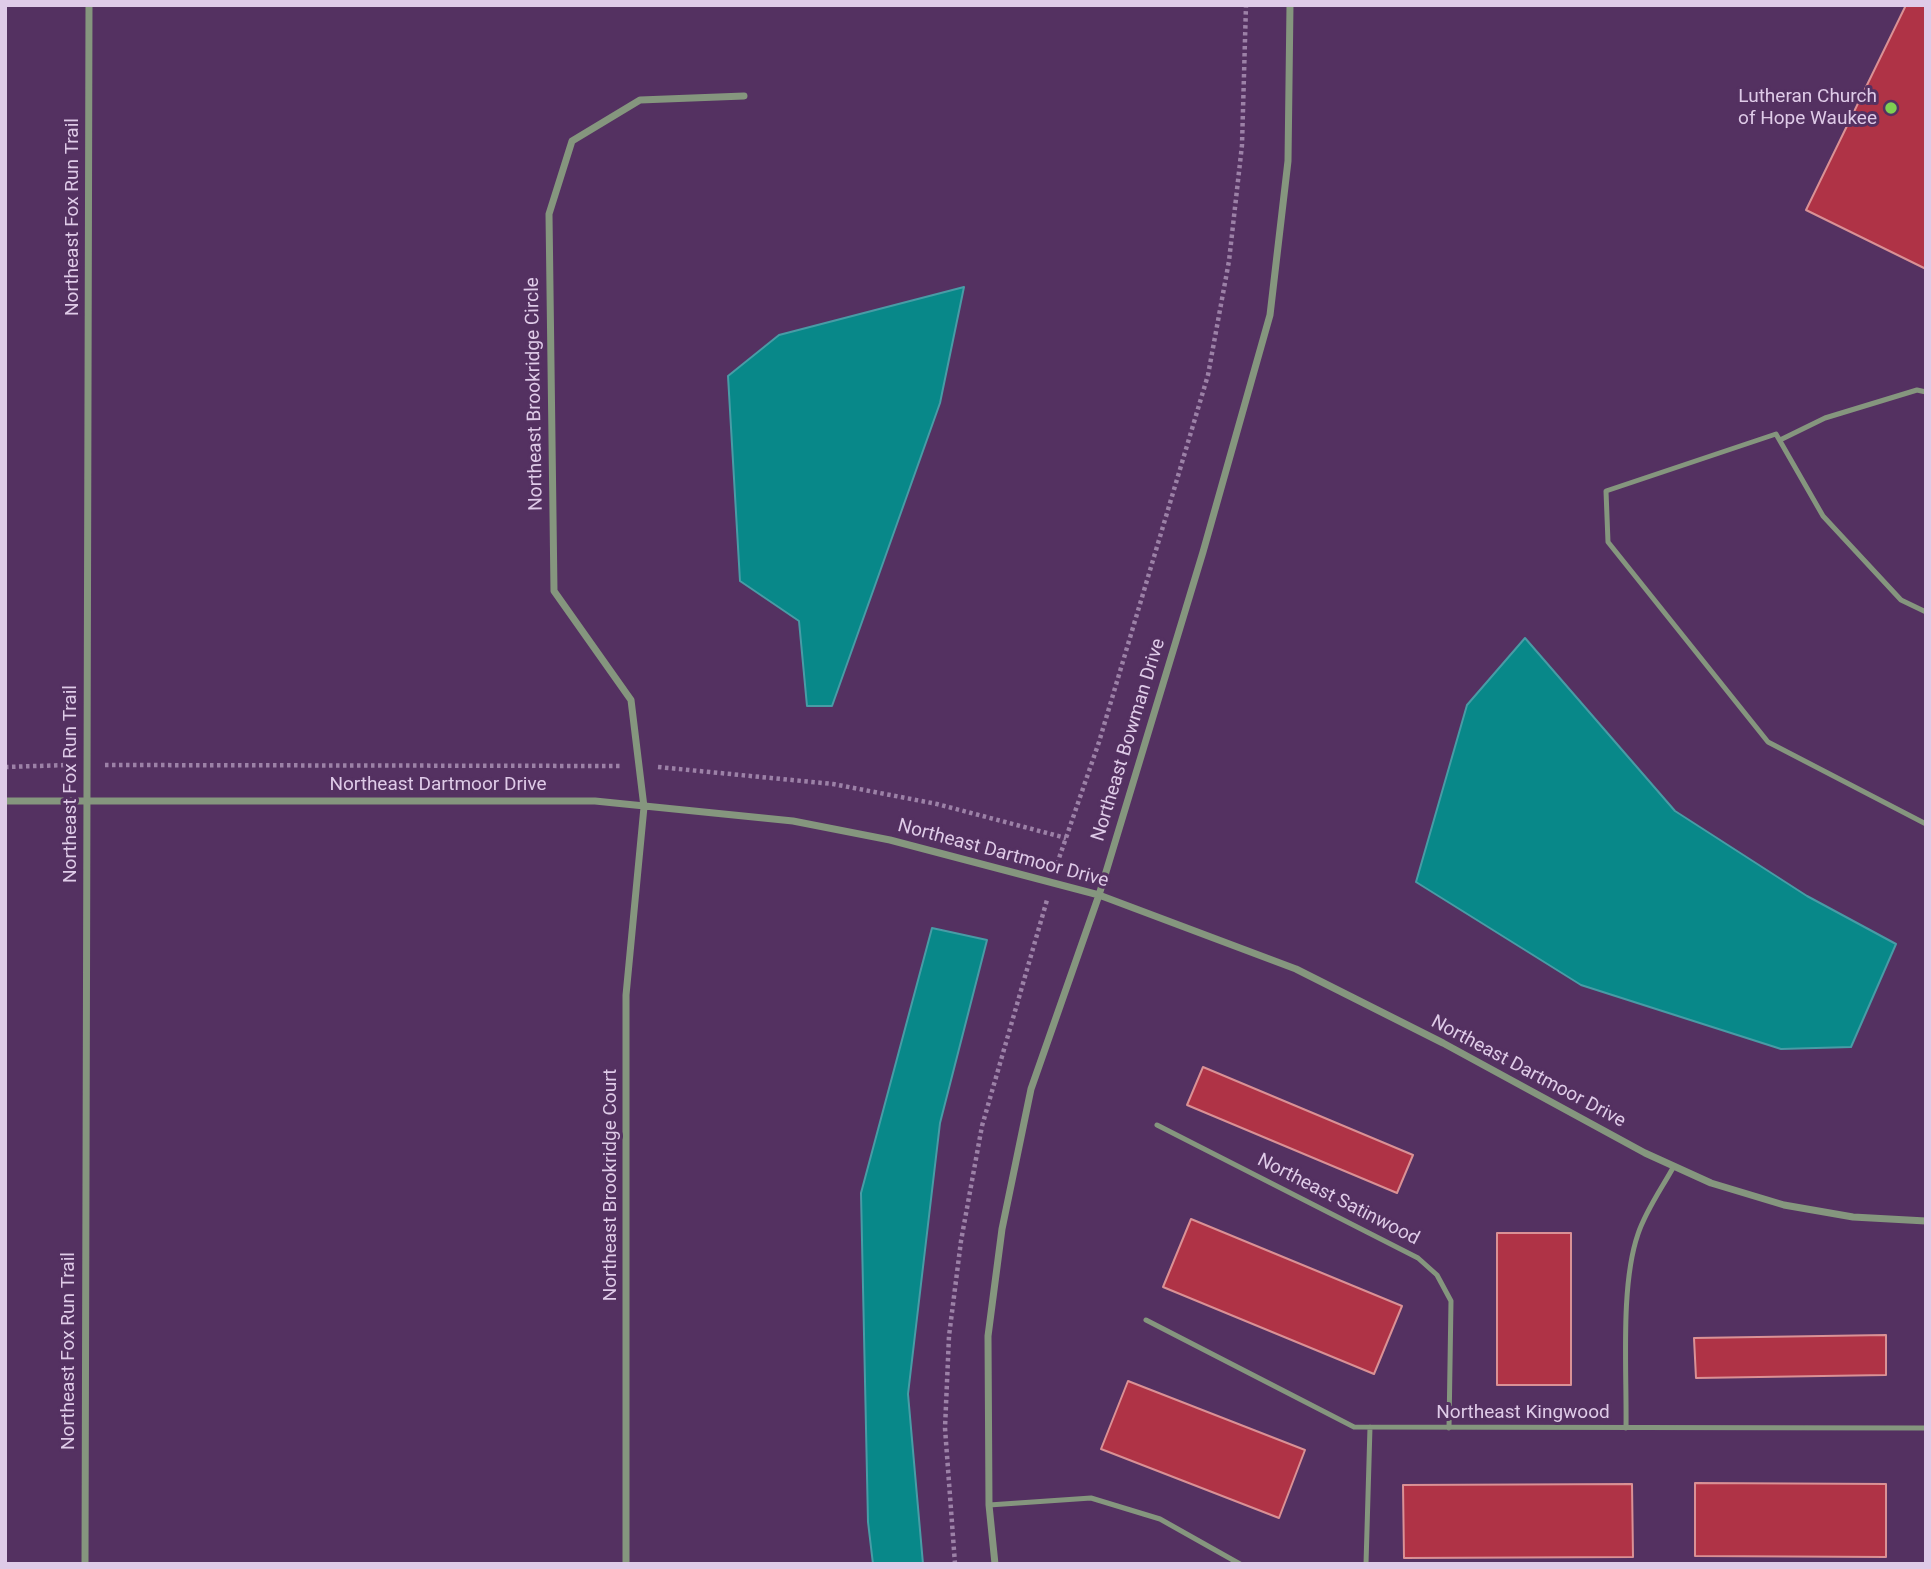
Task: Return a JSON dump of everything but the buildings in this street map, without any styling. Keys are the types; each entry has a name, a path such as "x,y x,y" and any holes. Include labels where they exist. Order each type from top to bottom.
{"street":[{"name":"Northeast Fox Run Trail","path":"85,1564 89,5"},
{"name":"Northeast Bowman Drive","path":"995,1564 989,1505 988,1336 1002,1229 1031,1089 1099,895 1199,565 1270,315 1288,161 1290,5"},
{"name":"Northeast Brookridge Circle","path":"644,807 631,700 554,591 549,214 572,141 640,100 744,96"},
{"name":"Northeast Dartmoor Drive","path":"5,801 595,801 793,821 890,840 1099,895 1296,969 1443,1043 1645,1153 1711,1183 1784,1205 1853,1217 1926,1221"},
{"name":"Northeast Brookridge Court","path":"626,1564 626,995 644,807"}],"lane":[{"path":"1780,440 1825,418 1917,390 1926,392"},
{"path":"1926,611 1901,600 1823,516 1776,434 1606,491 1608,542 1768,742 1926,824"},
{"name":"Northeast Satinwood","path":"1157,1125 1418,1258 1437,1275 1451,1301 1449,1428"},
{"path":"1626,1428 1630,1267 1639,1233 1674,1166"},
{"name":"Northeast Kingwood","path":"1146,1320 1354,1427 1926,1428"},
{"path":"1366,1564 1370,1427"},
{"path":"989,1505 1091,1498 1160,1518 1240,1564"}],"path":[{"path":"955,1564 945,1428 949,1336 961,1241 982,1126 1052,883 1099,742 1208,375 1229,261 1242,145 1246,5"},
{"path":"5,766 678,768 833,784 937,804 1066,838"}],"shaded area":[{"path":"964,287 940,403 832,706 807,706 799,621 740,581 728,376 779,335"},
{"path":"1525,638 1675,811 1807,896 1896,944 1851,1047 1781,1049 1581,985 1416,882 1467,705"},
{"path":"932,928 987,940 940,1123 908,1394 923,1564 873,1564 868,1522 861,1193"}],"place":[{"name":"Lutheran Church of Hope Waukee","path":"1891,108"}]}
